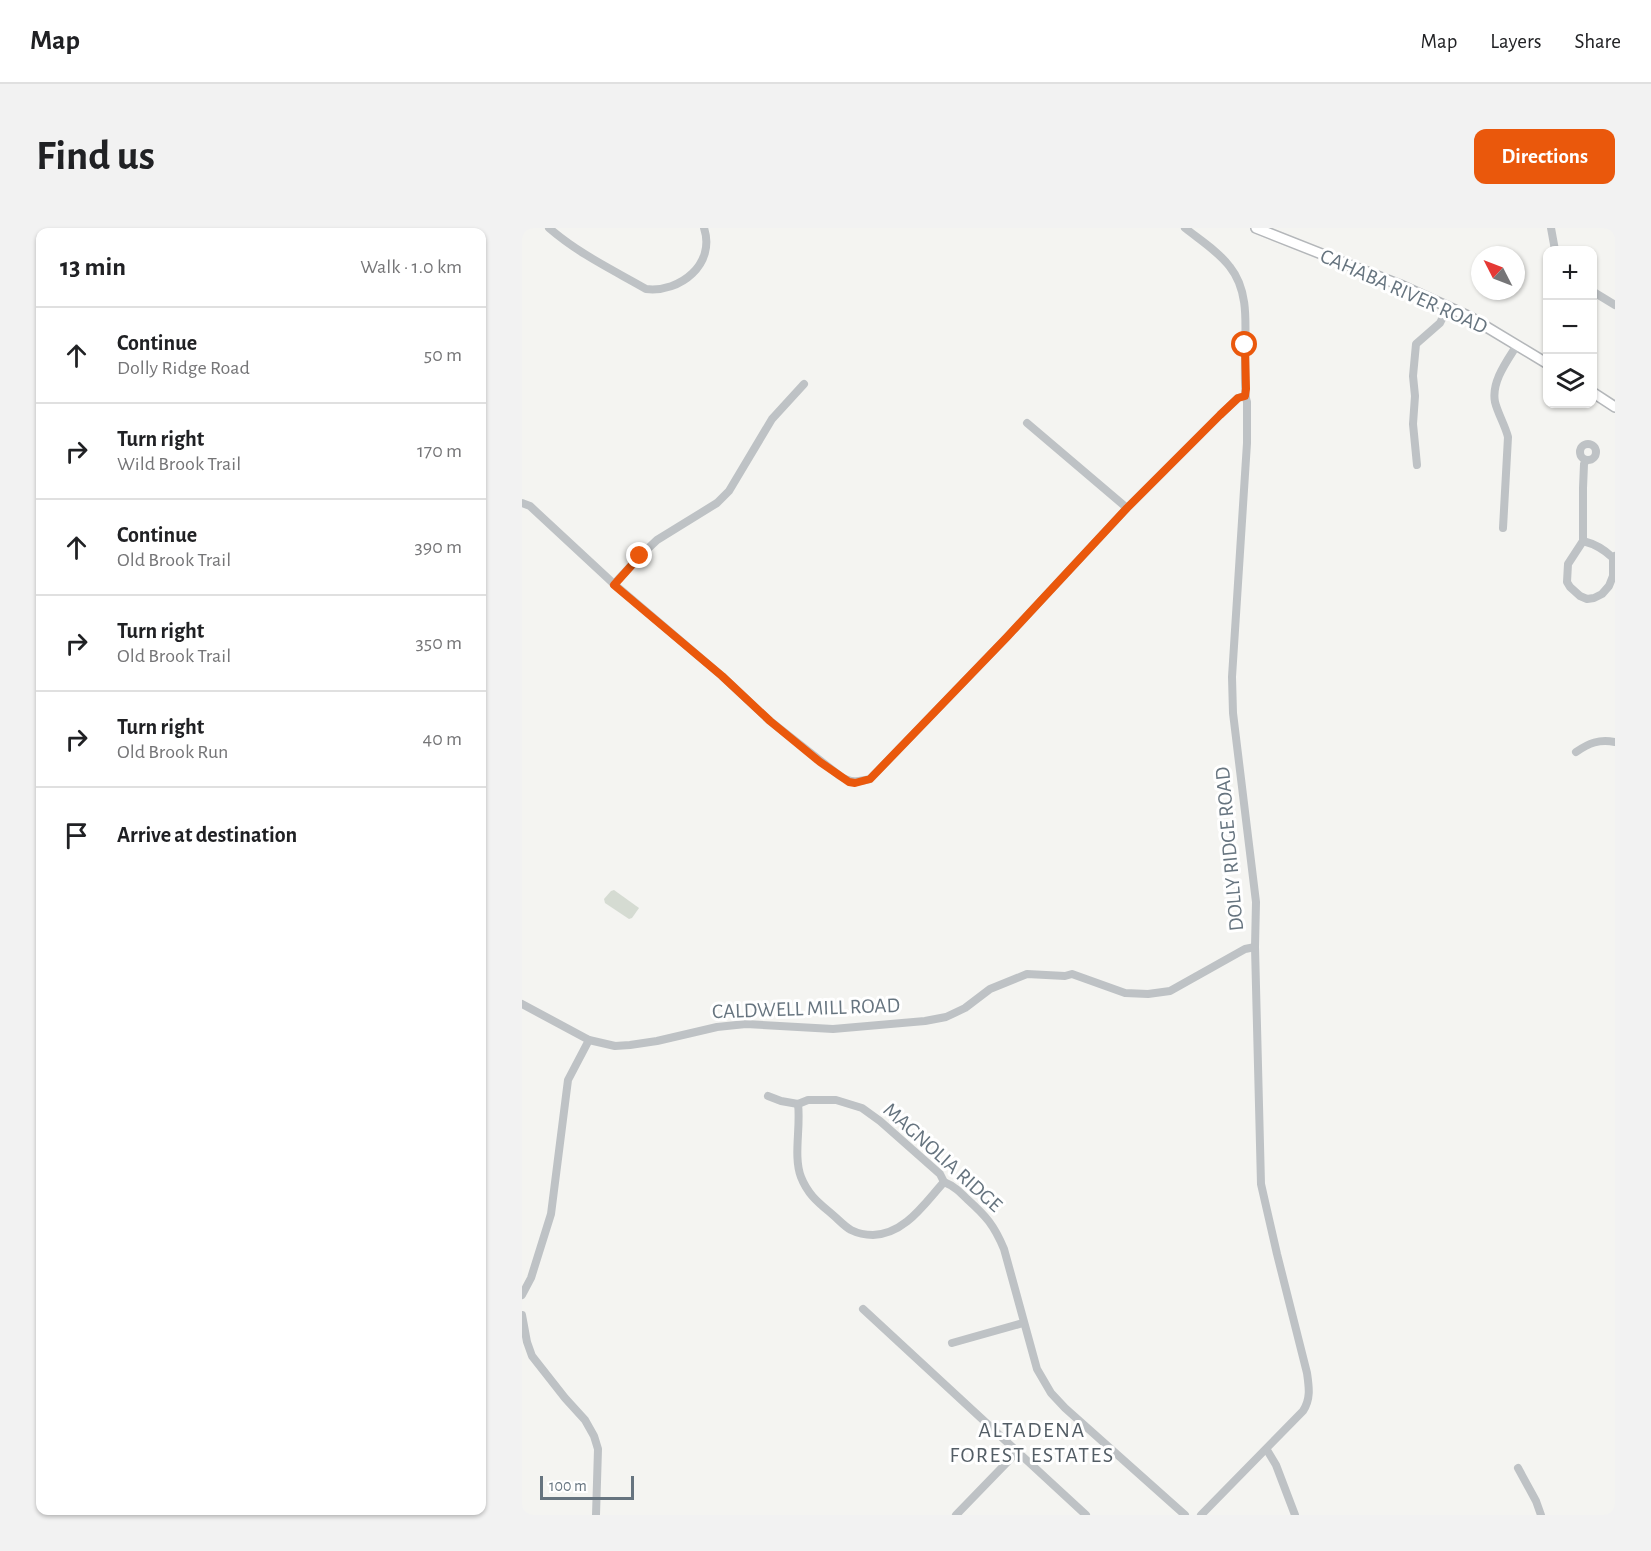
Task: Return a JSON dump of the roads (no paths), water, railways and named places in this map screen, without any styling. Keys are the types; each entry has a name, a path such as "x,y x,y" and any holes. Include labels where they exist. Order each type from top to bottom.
{"main road":[{"name":"CAHABA RIVER ROAD","path":"1256,228 1400,285 1470,317 1543,361"},
{"path":"1597,395 1615,407"}],"street":[{"path":"549,228 583,254 646,289 657,290 679,284 694,272 707,244 704,228"},
{"name":"DOLLY RIDGE ROAD","path":"1185,228 1219,255 1230,267 1241,290 1246,316 1247,443 1233,669 1233,713 1256,902 1261,1184 1310,1392 1307,1406 1303,1411 1201,1515"},
{"path":"1551,228 1555,246"},
{"path":"1597,294 1615,305"},
{"path":"1417,465 1413,424 1416,344 1440,323 1448,307"},
{"path":"1503,528 1508,438 1495,400 1497,380 1517,345"},
{"path":"614,585 657,540 717,503 729,491 772,419 804,384"},
{"path":"522,503 530,506 614,585 722,676 778,727 840,776 855,783 870,779 1127,508 1220,415 1238,398 1245,396"},
{"path":"1028,423 1127,508"},
{"path":"1583,541 1592,543 1614,557 1613,576 1609,586 1602,594 1587,599 1569,587 1567,582 1568,564 1583,541 1582,488 1586,460"},
{"path":"1576,752 1589,743 1607,740 1615,742"},
{"name":"CALDWELL MILL ROAD","path":"522,1004 589,1040 615,1046 630,1045 717,1027 746,1024 833,1029 925,1021 946,1017 965,1008 990,989 1027,974 1065,976 1072,974 1125,993 1159,993 1176,989 1245,949 1255,947"},
{"path":"522,1295 531,1278 551,1214 568,1080 589,1040"},
{"name":"MAGNOLIA RIDGE","path":"768,1096 798,1104 808,1100 836,1100 862,1108 880,1121 940,1174 944,1182 952,1185 987,1217 1004,1248 1037,1369 1051,1393 1185,1515"},
{"path":"798,1104 800,1118 798,1158 801,1176 812,1197 851,1230 867,1235 882,1235 897,1230 912,1218 944,1182"},
{"path":"863,1310 1086,1515"},
{"path":"522,1315 532,1356 585,1420 594,1436 598,1449 596,1515"},
{"path":"952,1343 1023,1323"},
{"path":"1267,1449 1276,1465 1295,1515"},
{"path":"956,1515 1017,1452"},
{"path":"1518,1468 1541,1515"}],"district":[{"name":"ALTADENA FOREST ESTATES","path":"1032,1442"}]}
